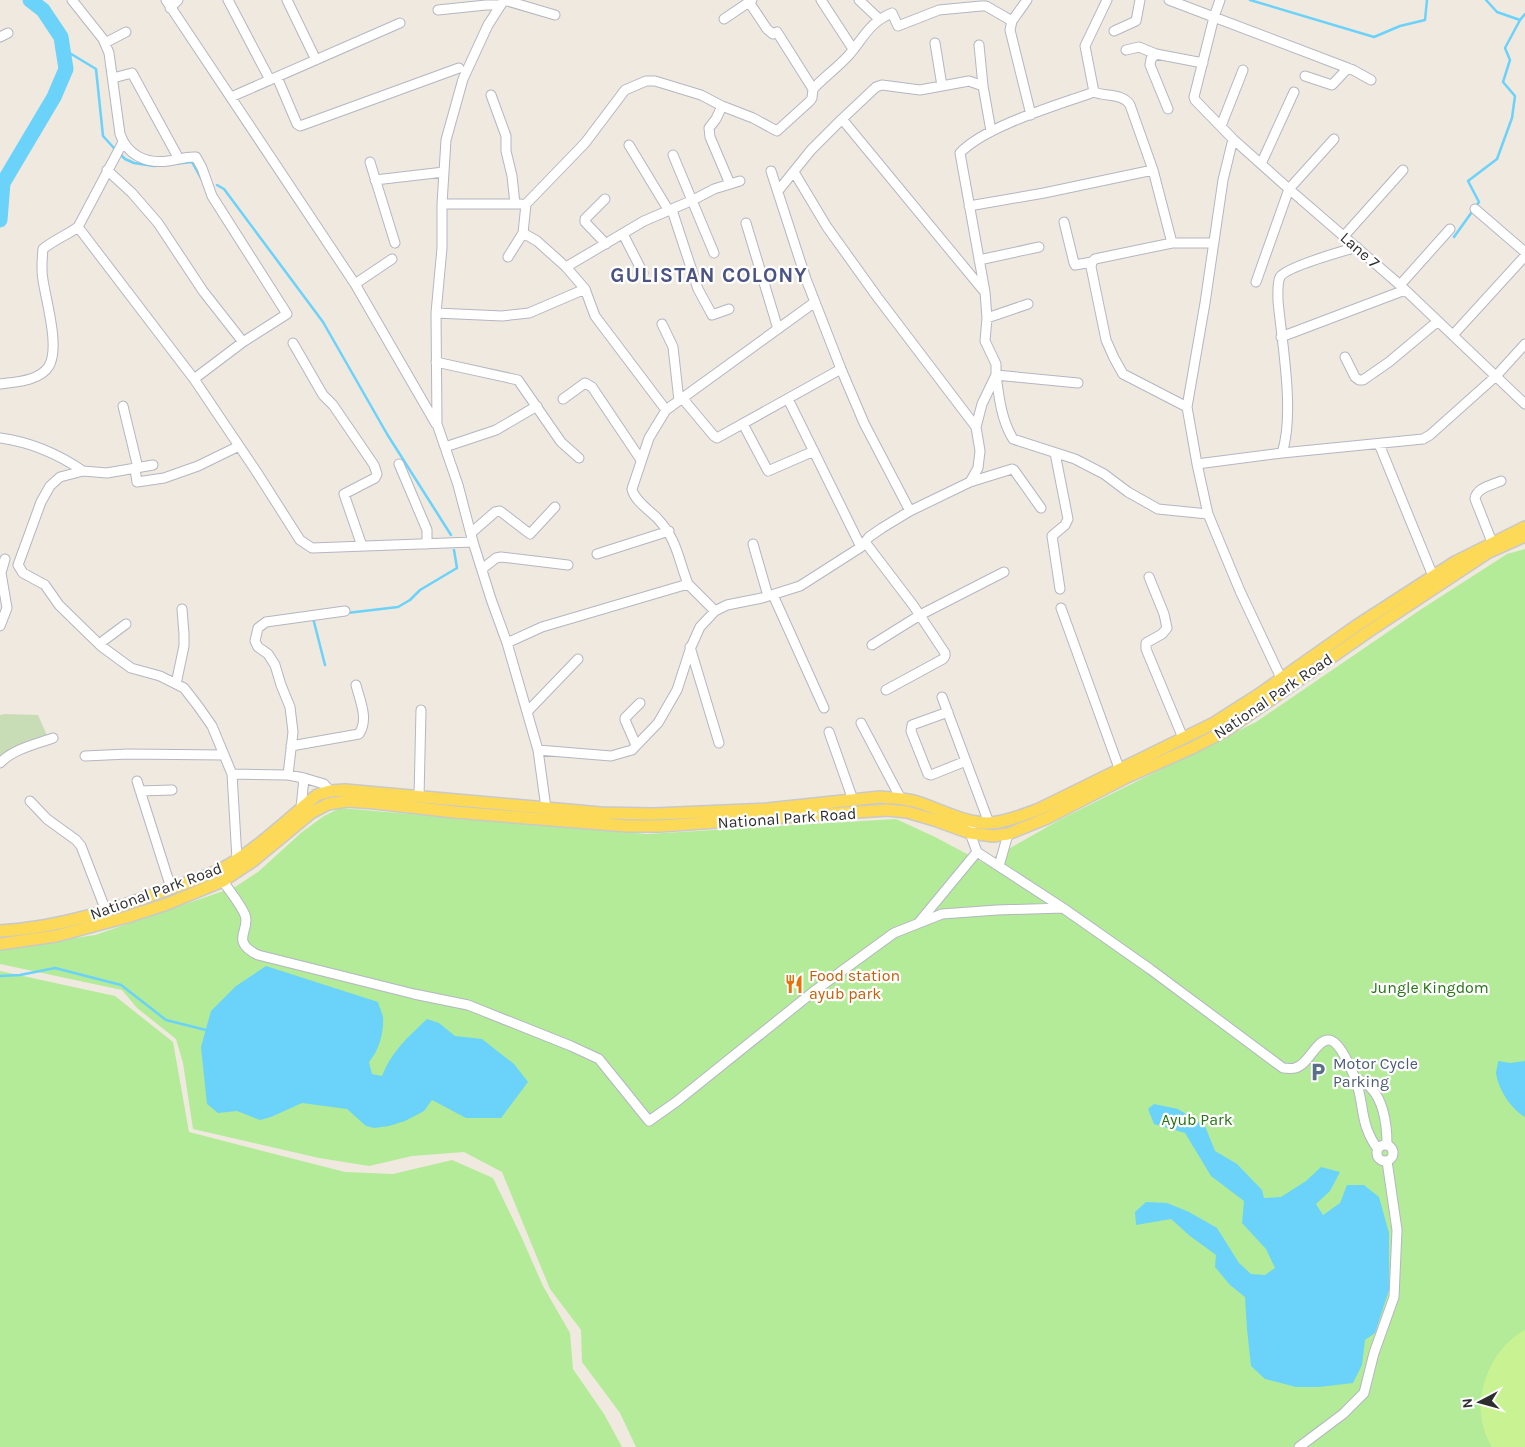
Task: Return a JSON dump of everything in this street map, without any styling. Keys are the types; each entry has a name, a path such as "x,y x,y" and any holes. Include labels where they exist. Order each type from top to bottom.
{"main road":[{"name":"National Park Road","path":"0,931 29,930 75,920 106,911 222,868 317,795 330,791 345,790 419,797 438,804 627,826 675,826 887,810 907,812 970,833 993,836 1008,834 1045,819 1127,777 1227,730 1477,555 1492,542 1525,527"},
{"name":"National Park Road","path":"0,944 56,936 127,917 167,904 223,881 253,861 311,813 328,804 356,802 438,804 546,808 601,813 675,813 767,809 880,797 916,802 935,810 989,823 1012,818 1037,810 1214,723 1433,576 1477,555 1489,552 1525,536"},
{"path":"675,813 675,826"}],"street":[{"path":"0,384 28,380 39,375 49,367 53,354 50,312 43,279 43,249 54,240 69,234 78,227 119,149 120,134 109,53 105,43 72,0"},
{"path":"178,0 168,4 355,284 437,424 507,643 538,750 546,808"},
{"path":"228,0 297,124 300,126 459,68"},
{"path":"287,0 316,60"},
{"path":"437,424 436,313 442,248 442,204 446,140 462,79 488,25 504,0 555,15"},
{"path":"821,0 853,49"},
{"path":"859,0 879,19"},
{"path":"1028,0 1012,21 1010,30 1031,115"},
{"path":"1094,92 1085,46 1107,0"},
{"path":"1114,31 1136,21 1140,0"},
{"path":"1169,0 1348,68 1371,80"},
{"path":"1126,50 1139,47 1156,54 1203,63 1220,0"},
{"path":"724,19 745,2 767,29 773,34 777,32 813,89"},
{"path":"438,10 501,5"},
{"path":"508,257 523,233 526,204 585,143 625,90 646,82 655,81 701,95 777,131 810,101 813,89 853,49 869,27 879,19 892,13 898,26 938,10 986,6 1012,21"},
{"path":"231,97 400,23"},
{"path":"105,43 126,32"},
{"path":"935,43 942,86"},
{"path":"979,45 983,86 991,132"},
{"path":"1156,54 1151,59 1150,65 1168,109"},
{"name":"Lane 7","path":"1203,63 1194,97 1197,103 1233,139 1403,288 1525,404"},
{"path":"1305,76 1332,85 1348,68"},
{"path":"1221,126 1243,70"},
{"path":"113,78 132,73 179,159"},
{"path":"778,191 812,150 876,86 882,85 920,90 969,80 983,86"},
{"path":"1172,243 1153,170 1127,100 1094,92 991,132 966,147 960,153 985,292 987,318 985,341 996,364 1001,407 1007,429 1013,439 1075,459 1104,474 1128,492 1158,509 1208,514"},
{"path":"1261,164 1294,92"},
{"path":"491,96 506,136 506,151 512,176 515,204"},
{"path":"722,106 709,128 716,152 730,184"},
{"path":"842,119 985,292"},
{"path":"1233,139 1223,180 1187,407 1208,514 1240,591 1281,678"},
{"path":"1256,282 1289,189 1334,139"},
{"path":"629,145 671,210 698,288 712,315 716,315 729,308"},
{"path":"119,149 145,160 166,162 196,157 212,196 287,314 243,342 194,379"},
{"path":"674,155 714,253"},
{"path":"370,162 395,243"},
{"path":"107,170 132,193 158,222 204,291 243,342"},
{"path":"969,206 1044,193 1153,170"},
{"path":"1344,236 1402,170"},
{"path":"771,171 806,279 841,369 864,423 910,511"},
{"path":"376,180 444,172"},
{"path":"794,172 827,227 872,290 976,427"},
{"path":"566,267 644,221 714,189 740,181"},
{"path":"604,200 585,219 585,222 606,244"},
{"path":"442,204 526,204"},
{"path":"1453,335 1525,254 1475,209"},
{"path":"1064,222 1075,265 1172,243 1214,243"},
{"path":"746,223 778,329"},
{"path":"78,227 194,379 300,540 312,548 427,544 472,538 495,512 500,511 530,534 555,507"},
{"path":"1281,337 1403,288 1450,229"},
{"path":"523,233 536,241 566,267 585,289 595,316 666,410"},
{"path":"623,234 643,273"},
{"path":"979,260 1039,247"},
{"path":"1282,453 1286,441 1287,406 1278,284 1285,272 1314,260 1357,247"},
{"path":"355,284 392,259"},
{"path":"1092,262 1091,267 1106,340 1124,374 1187,407"},
{"path":"436,313 502,316 529,313 585,289"},
{"path":"715,610 688,584 679,562 675,543 669,532 633,493 632,489 641,460 649,438 666,410 815,302"},
{"path":"987,318 1028,304"},
{"path":"1346,357 1355,377 1363,380 1389,362 1438,321"},
{"path":"662,324 674,347 681,400 718,438 841,369"},
{"path":"293,343 323,395 333,405 374,465 377,474 375,478 344,494 362,546"},
{"path":"1197,464 1282,453 1423,439 1430,435 1496,376 1525,344"},
{"path":"436,362 518,380 562,442 579,458"},
{"path":"970,482 978,468 980,451 976,427 982,404 996,375"},
{"path":"996,375 1078,383"},
{"path":"563,399 585,384 592,387 641,460"},
{"path":"788,399 863,545 920,615 945,653 943,659 886,690"},
{"path":"124,406 137,482 164,478 198,466 239,446"},
{"path":"445,447 496,430 537,406"},
{"path":"743,424 768,472 814,451"},
{"path":"0,438 28,444 68,460 83,471"},
{"path":"1379,444 1433,576"},
{"path":"1054,453 1068,519 1065,525 1052,536 1060,589"},
{"path":"399,464 427,530 427,544"},
{"path":"18,565 41,502 50,486 60,477 83,471 107,473 153,465"},
{"path":"538,750 591,756 611,756 632,750 658,723 677,690 690,648 700,627 715,610 727,605 800,586 863,545 869,537 882,528 910,511 970,482 1014,470 1041,508"},
{"path":"1492,542 1474,500 1478,491 1501,481"},
{"path":"597,554 669,532"},
{"path":"752,544 770,595 824,708"},
{"path":"0,626 7,608 1,573 3,557 18,565 23,572 45,585 59,605 99,644 131,668 160,676 184,688 212,726 232,774 236,859"},
{"path":"482,569 496,558 501,557 568,565"},
{"path":"872,645 920,615 1004,572"},
{"path":"1149,577 1164,614 1167,628 1162,634 1146,643 1146,650 1183,738"},
{"path":"507,643 542,627 688,584"},
{"path":"1061,608 1120,768"},
{"path":"176,684 184,646 182,609"},
{"path":"288,775 293,732 290,706 275,665 268,654 258,647 255,641 258,628 266,622 345,611"},
{"path":"99,644 126,624"},
{"path":"690,648 719,743"},
{"path":"527,712 578,659"},
{"path":"291,746 360,734 363,729 364,718 356,686"},
{"path":"942,697 989,823"},
{"path":"636,745 625,718 640,703"},
{"path":"419,797 421,710"},
{"path":"948,712 912,725 911,731 928,774 931,775 966,761"},
{"path":"861,723 901,799"},
{"path":"829,732 853,800"},
{"path":"0,763 23,749 54,738"},
{"path":"85,756 128,754 224,755"},
{"path":"232,774 288,775 324,784 330,791"},
{"path":"301,808 304,778"},
{"path":"137,781 171,888"},
{"path":"140,791 172,790"},
{"path":"30,801 46,819 76,840 81,846 106,911"},
{"path":"972,820 970,833 977,852 1063,908 1150,969 1283,1068 1294,1068 1303,1065 1320,1044 1325,1041 1331,1040 1337,1044 1358,1088 1366,1127 1371,1140 1382,1147 1393,1151 1392,1158 1387,1161 1379,1158 1382,1147 1386,1120 1377,1097 1370,1087 1354,1077"},
{"path":"999,866 1008,834"},
{"path":"920,921 977,852"},
{"path":"223,881 246,916 247,920 242,935 244,942 251,952 308,968 468,1005 571,1046 599,1059 649,1121 676,1102 813,992 894,932 942,914 1063,908"},
{"path":"1043,908 1045,896"},
{"path":"1299,1447 1343,1414 1364,1393 1374,1353 1394,1297 1397,1230 1387,1161"}],"green space":[{"name":"Ayub Park","path":"1525,549 1525,1447 636,1447 620,1413 582,1362 581,1330 550,1289 502,1172 464,1152 412,1156 369,1166 319,1158 193,1129 183,1063 176,1039 137,1008 122,990 0,964 0,949 95,935 235,887 258,872 302,832 324,816 340,808 647,834 896,819 984,863 1061,819 1256,722 1420,610 1507,554"},
{"path":"0,715 38,715 49,740 0,766"},
{"path":"0,971 115,996 173,1042 189,1132 345,1172 393,1174 452,1160 493,1178 543,1286 570,1333 573,1369 604,1414 622,1447 0,1447"},
{"path":"1525,1330 1525,1447 1492,1447 1485,1432 1481,1415 1481,1398 1484,1382 1500,1352 1511,1339"}],"water":[{"path":"266,966 378,1002 383,1017 383,1029 378,1047 369,1062 372,1074 382,1076 395,1052 427,1019 439,1023 455,1036 482,1039 514,1064 528,1082 501,1118 466,1118 432,1100 424,1111 405,1121 374,1128 366,1126 347,1109 302,1103 260,1120 237,1111 218,1113 207,1104 201,1047 211,1011 236,986"},
{"path":"1498,1061 1510,1063 1525,1061 1525,1117 1510,1104 1502,1092 1496,1073"},
{"path":"1154,1104 1178,1109 1205,1126 1215,1151 1237,1164 1262,1190 1264,1198 1281,1197 1306,1181 1321,1167 1340,1172 1330,1191 1316,1204 1323,1215 1340,1203 1347,1185 1364,1185 1379,1197 1389,1233 1389,1290 1375,1333 1365,1340 1362,1365 1353,1383 1319,1387 1296,1387 1265,1379 1251,1366 1245,1297 1230,1285 1215,1267 1216,1255 1171,1219 1136,1225 1135,1212 1146,1202 1167,1203 1189,1212 1217,1228 1239,1263 1251,1274 1265,1275 1275,1268 1266,1249 1242,1223 1244,1201 1211,1176 1185,1133 1154,1124 1148,1109"}],"waterway":[{"path":"0,220 3,183 54,97 66,69 61,37 43,10 30,0"},
{"path":"1250,0 1374,37 1400,26 1425,20 1427,0"},
{"path":"1486,0 1497,12 1520,20 1525,14"},
{"path":"1454,237 1479,202 1468,181 1497,159 1512,118 1515,96 1503,82 1510,60 1505,48 1520,20"},
{"path":"63,49 96,69 103,136 125,159 134,163 154,166 192,162 202,180"},
{"path":"217,185 224,189 323,322 387,434 451,535"},
{"path":"347,613 398,607 410,600 420,590 457,568 454,550"},
{"path":"313,618 325,665"},
{"path":"0,976 20,975 55,968 121,985 166,1020 206,1030"}],"place":[{"name":"Food station ayub park","path":"794,984"},
{"name":"Motor Cycle Parking","path":"1318,1072"}],"district":[{"name":"GULISTAN COLONY","path":"709,275"}],"park label":[{"name":"Jungle Kingdom","path":"1430,987"}]}
